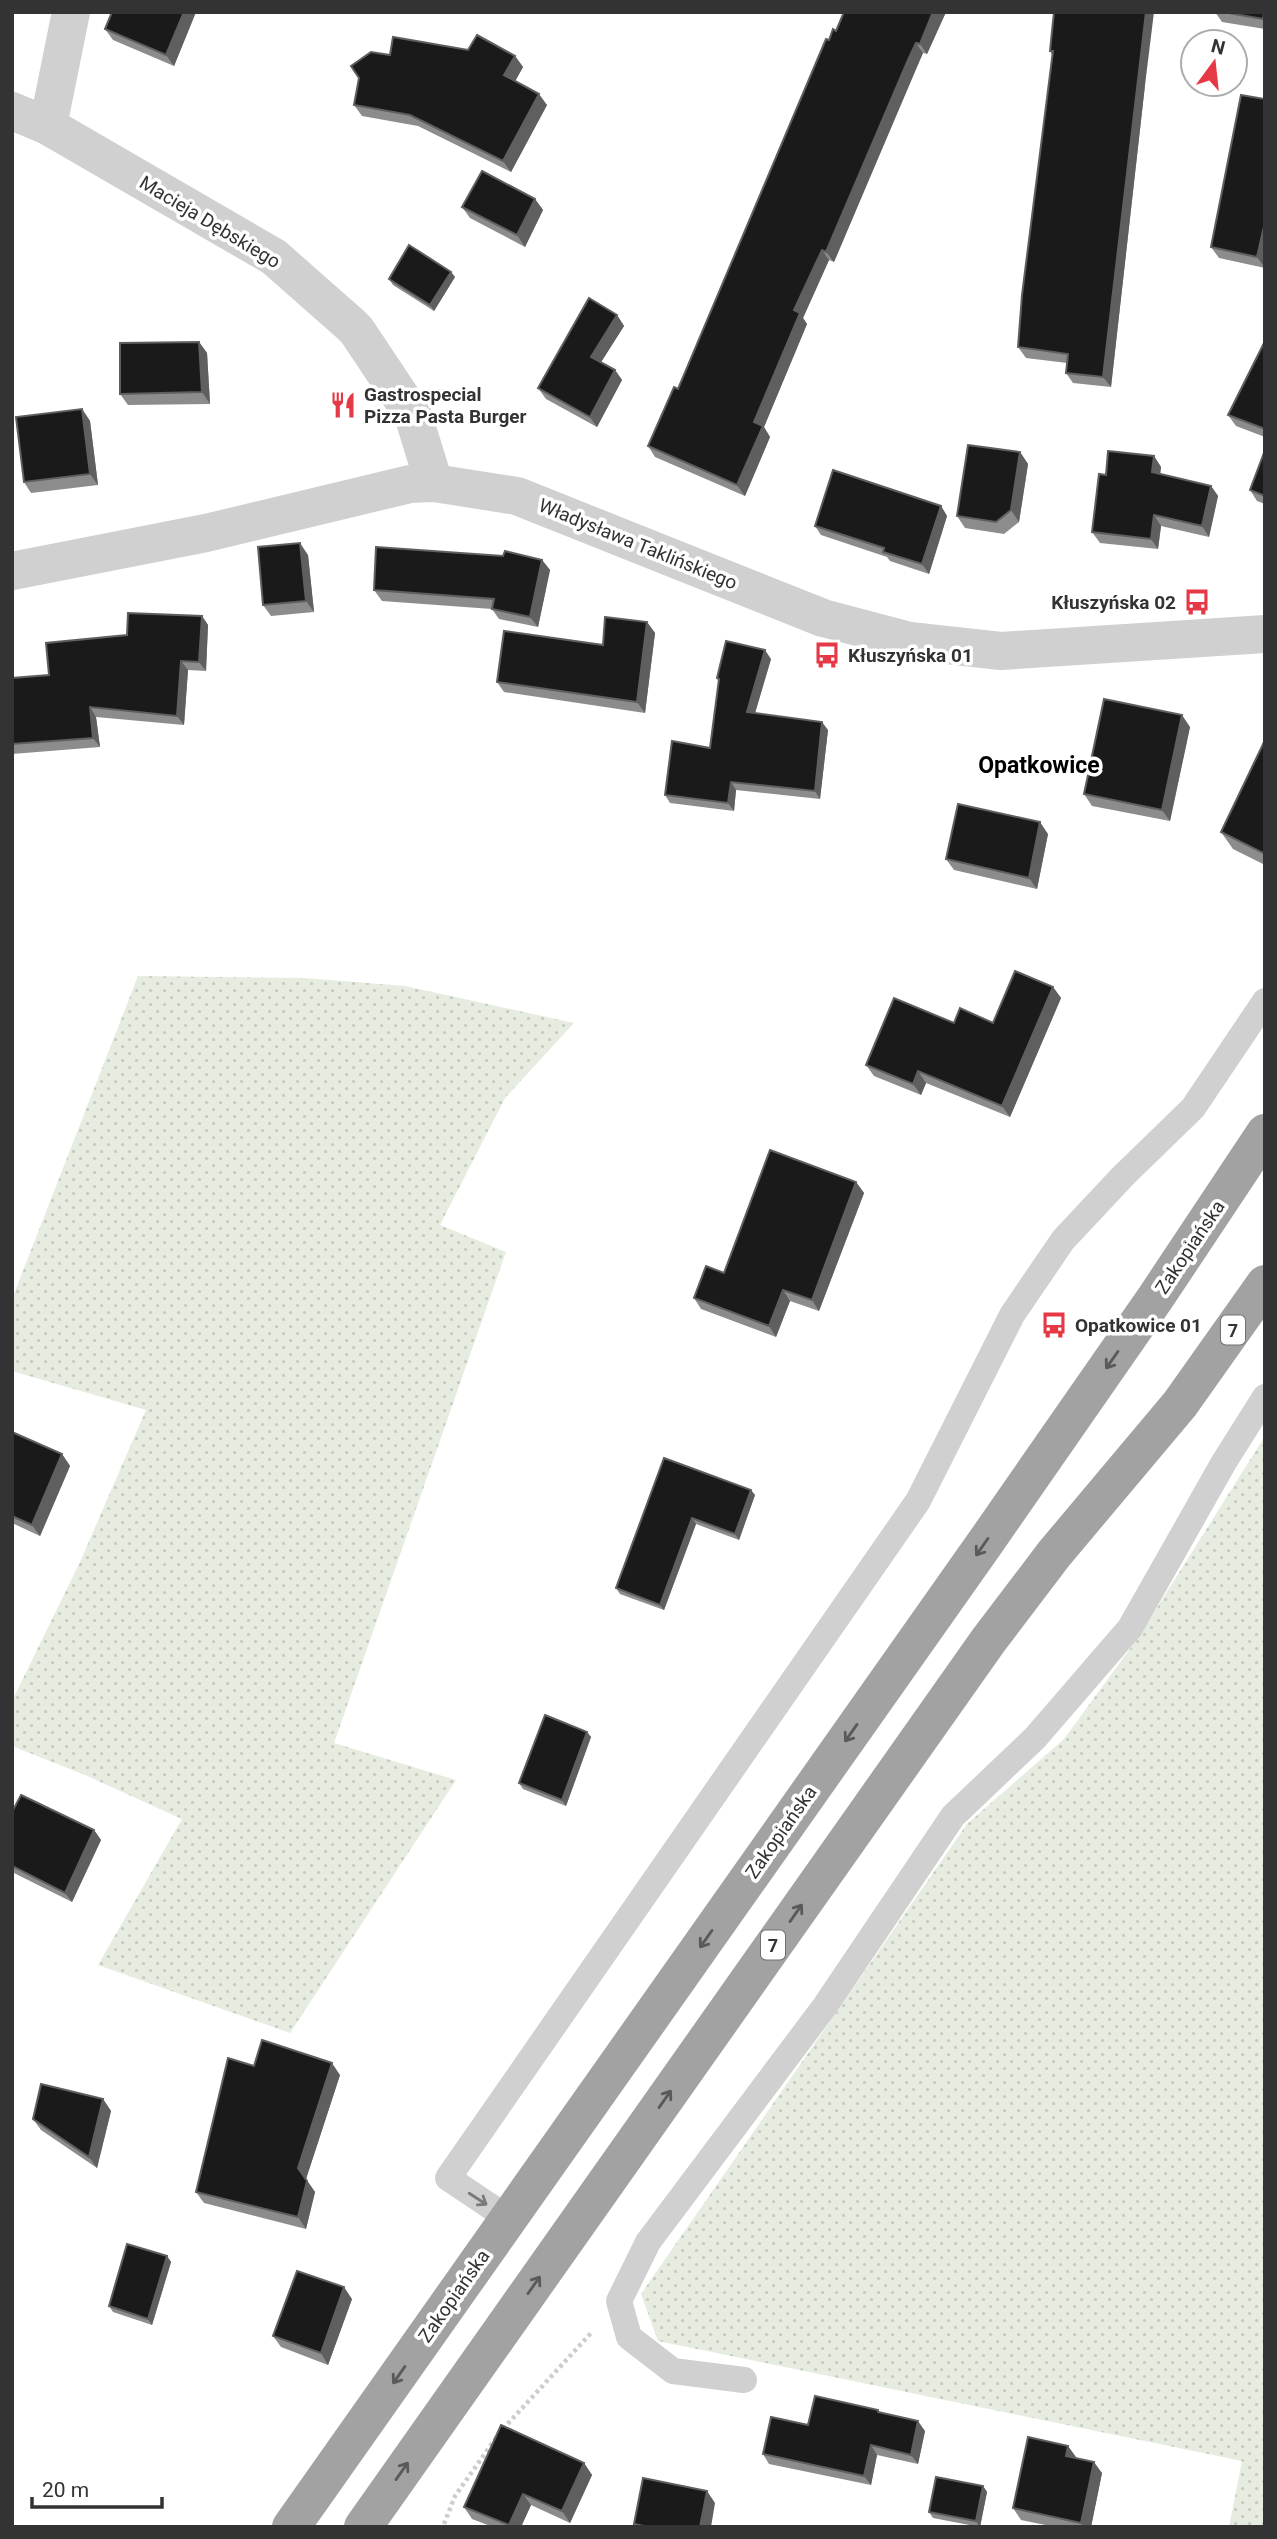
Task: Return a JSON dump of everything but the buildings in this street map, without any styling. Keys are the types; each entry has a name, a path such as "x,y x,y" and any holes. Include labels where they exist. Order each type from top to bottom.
{"highway":[{"name":"Zakopiańska","path":"291,2527 1000,1522 1156,1297 1265,1133"},
{"name":"7","path":"363,2527 988,1641 1054,1554 1180,1404 1265,1284"}],"street":[{"path":"48,127 71,12"},
{"name":"Macieja Dębskiego","path":"12,111 48,127 274,257 357,331 413,415 434,483"},
{"name":"Władysława Taklińskiego","path":"12,571 206,533 410,484 434,483 517,496 823,618 910,641 1001,651 1265,634"}],"lane":[{"path":"509,2219 448,2178 918,1501 1012,1315 1056,1250 1123,1176 1193,1108 1265,1001"},
{"path":"744,2380 673,2371 629,2337 618,2301 648,2242 825,2006 953,1816 1035,1738 1130,1628 1224,1462 1265,1397"}],"path":[{"path":"444,2524 455,2496 500,2431 618,2301"}],"shaded area":[{"path":"138,976 304,978 405,986 574,1023 505,1098 440,1225 506,1252 334,1743 456,1780 290,2033 98,1965 182,1819 85,1775 12,1746 12,1701 80,1562 146,1410 12,1371 12,1299"},
{"path":"1265,1436 1265,2527 1229,2527 1242,2461 658,2341 641,2294 967,1824 1064,1739 1138,1638"}],"place":[{"name":"Gastrospecial Pizza Pasta Burger","path":"343,405"},
{"name":"Kłuszyńska 02","path":"1197,602"},
{"name":"Kłuszyńska 01","path":"827,655"},
{"name":"Opatkowice 01","path":"1054,1325"}],"district":[{"name":"Opatkowice","path":"1039,765"}]}
